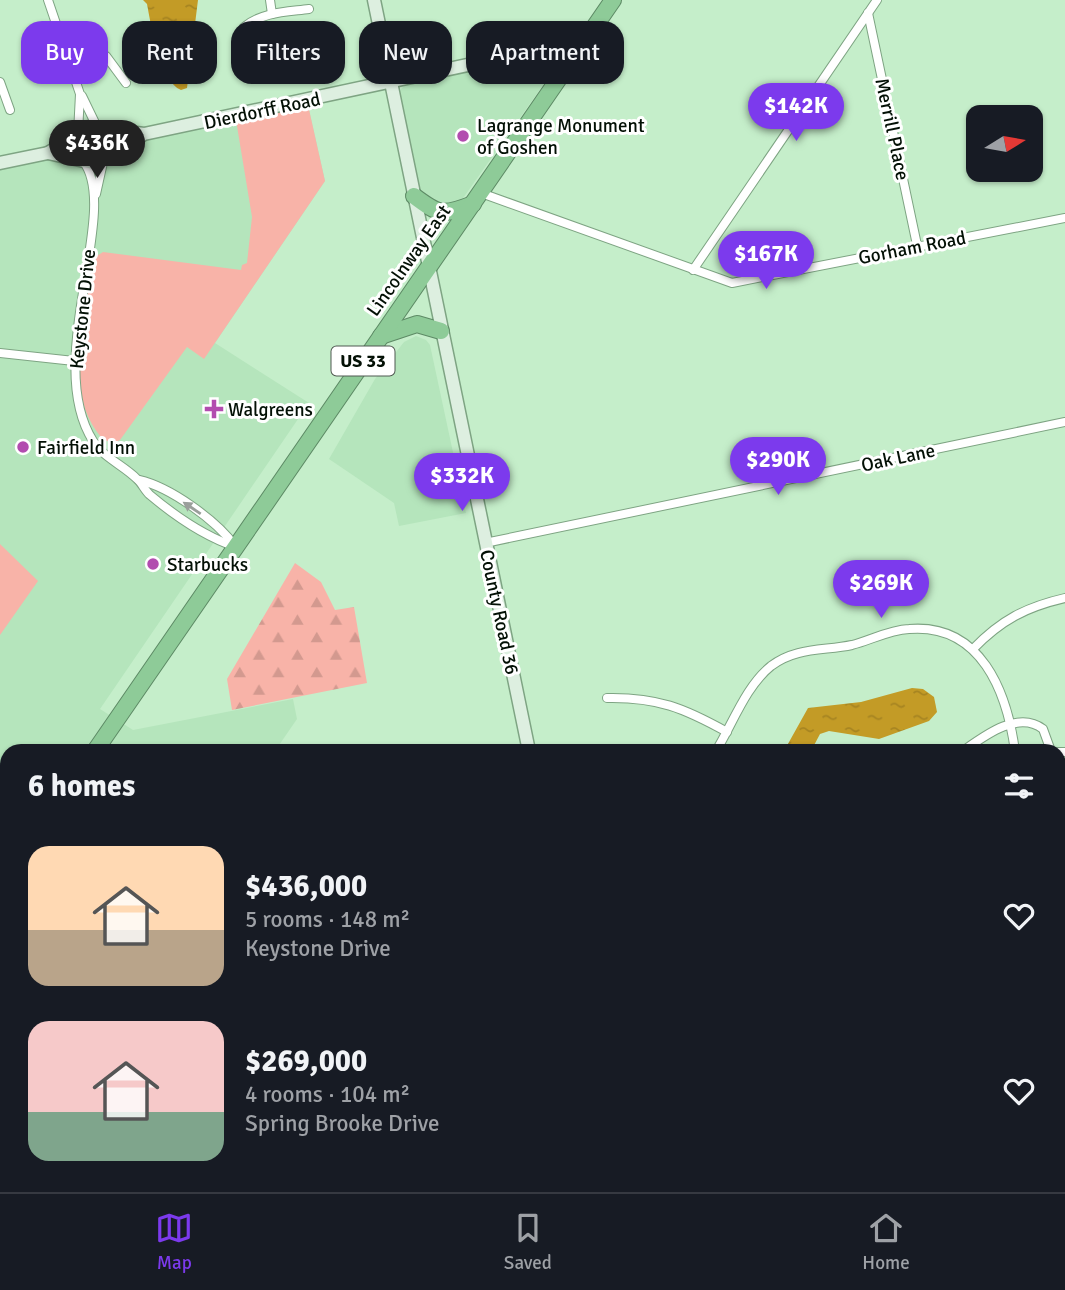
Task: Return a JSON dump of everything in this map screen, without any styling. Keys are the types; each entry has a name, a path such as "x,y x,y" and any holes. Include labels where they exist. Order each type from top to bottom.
{"highway":[{"name":"Lincolnway East","path":"598,21 613,0"},
{"name":"Lincolnway East","path":"100,744 555,84"},
{"path":"414,196 435,212 443,213 477,199"},
{"path":"381,336 417,324 441,331"}],"street":[{"path":"48,0 56,21"},
{"path":"270,0 272,14"},
{"name":"County Road 36","path":"374,0 378,21"},
{"path":"693,270 877,0"},
{"path":"259,19 264,66 250,71 241,61 242,32 250,23 259,19 272,14 309,9"},
{"name":"Merrill Place","path":"868,13 917,245"},
{"path":"108,59 122,79"},
{"path":"0,82 10,110"},
{"path":"77,84 99,128 109,138 106,157"},
{"name":"Dierdorff Road","path":"48,153 93,163 144,134 382,84"},
{"name":"County Road 36","path":"391,84 528,744"},
{"path":"80,94 74,148 81,160"},
{"name":"Dierdorff Road","path":"0,163 48,153 89,127 144,134"},
{"name":"Keystone Drive","path":"106,157 95,197 74,361 76,397 85,426 94,443 139,480 148,494 215,540 236,547"},
{"name":"Keystone Drive","path":"81,160 90,170 95,197"},
{"name":"Gorham Road","path":"477,199 723,281 738,282 1065,218"},
{"path":"0,352 74,361"},
{"name":"Oak Lane","path":"485,543 1065,422"},
{"name":"Keystone Drive","path":"139,480 156,483 223,529 236,547"},
{"path":"973,649 1008,617 1025,608 1065,598"},
{"path":"720,744 762,675 779,661 798,652 849,645 894,631 918,628 942,632 973,649 994,675 1014,744"},
{"path":"607,698 663,702 685,709 727,732"},
{"path":"975,744 1010,724 1038,725 1049,744"}],"shaded area":[{"path":"465,72 466,84 544,84 449,218 433,224 423,209 399,95 407,84 452,84 452,75"},
{"path":"308,105 325,181 215,343 309,403 100,709 133,730 293,699 297,719 280,744 0,744 0,168 45,159 80,159 144,134"},
{"path":"416,336 430,345 466,513 399,526 394,503 329,459 375,379 404,342"}],"green space":[{"path":"308,105 325,181 204,359 187,347 120,440 109,442 104,439 87,413 81,393 79,371 79,348 92,259 103,252 241,270 242,265 247,263 252,217 236,120"},
{"path":"92,130 102,135 107,145 102,155 92,160 82,155 77,145 82,135"},
{"path":"0,544 38,581 0,635"},
{"path":"295,563 321,582 335,610 354,607 367,683 232,710 227,679"}],"water":[{"path":"143,0 198,0 195,21 150,21 147,4"},
{"path":"188,84 187,88 181,90 174,85"},
{"path":"912,688 923,689 934,697 937,712 929,721 879,739 829,731 820,734 815,744 788,744 808,708 861,702"}],"place":[{"name":"Lagrange Monument of Goshen","path":"463,136"},
{"name":"Walgreens","path":"214,409"},
{"name":"Fairfield Inn","path":"23,447"},
{"name":"Starbucks","path":"153,564"}]}
